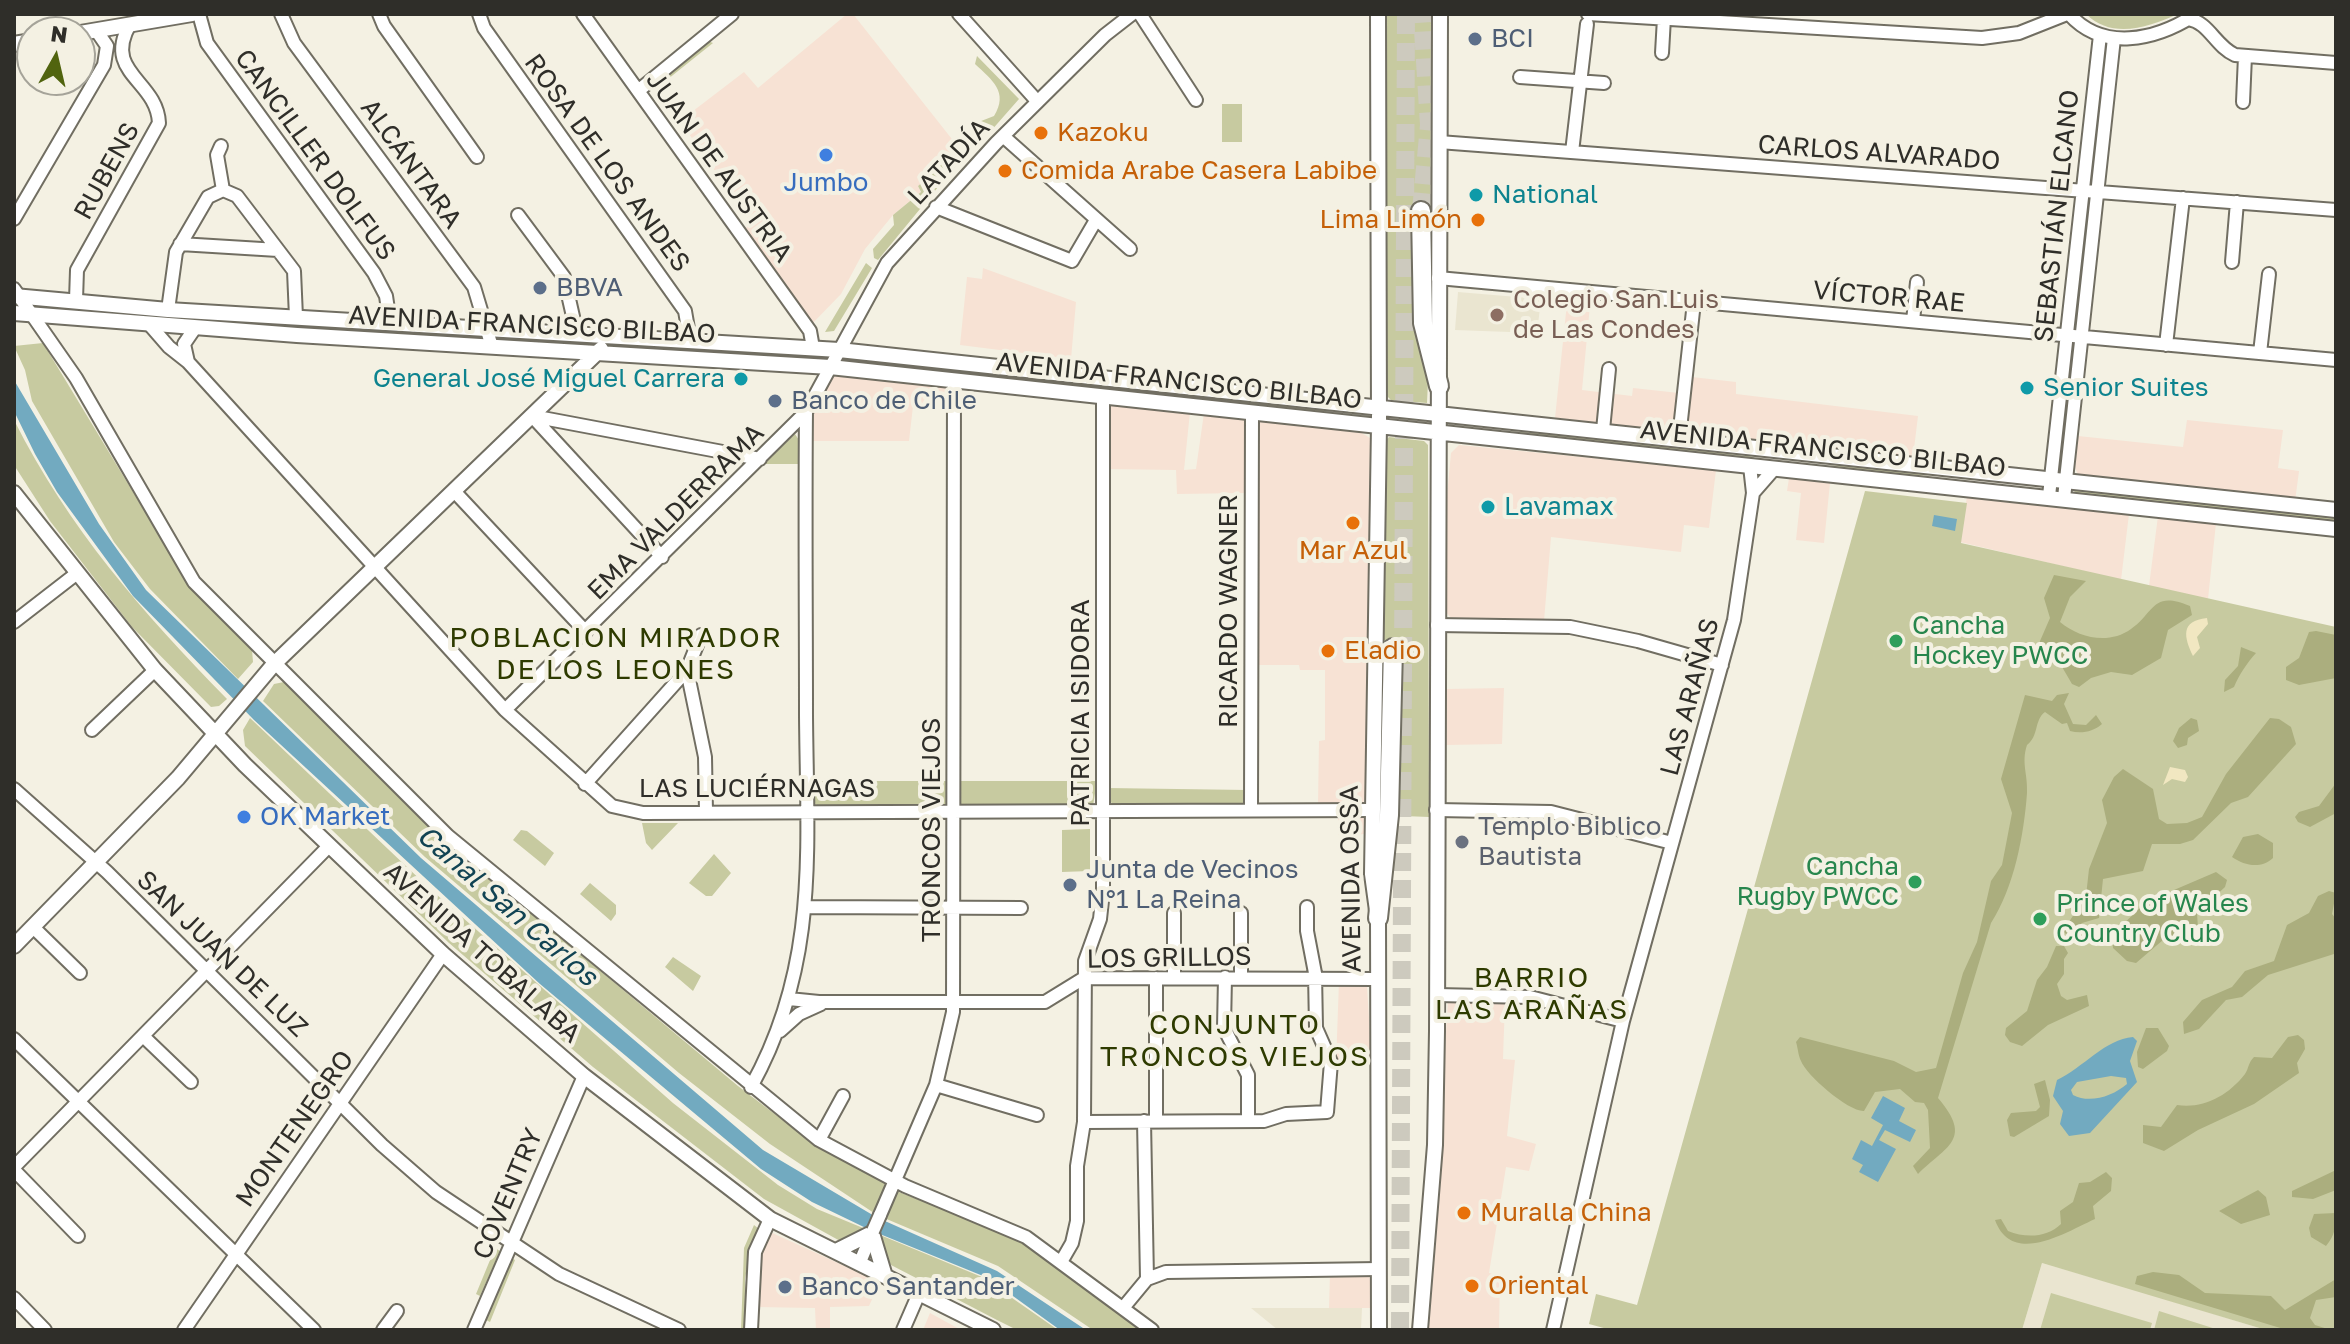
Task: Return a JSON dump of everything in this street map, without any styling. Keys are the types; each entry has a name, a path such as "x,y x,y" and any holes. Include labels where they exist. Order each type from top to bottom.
{"highway":[{"path":"1421,211 1421,303 1428,348 1439,386"},
{"path":"1378,918 1390,802 1393,648"}],"main road":[{"path":"96,30 192,14"},
{"name":"AVENIDA OSSA","path":"1378,14 1379,426 1372,874 1378,918 1379,1330"},
{"path":"1420,1330 1435,1145 1440,14"},
{"name":"AVENIDA FRANCISCO BILBAO","path":"16,294 168,310 839,350 2336,510"},
{"name":"AVENIDA FRANCISCO BILBAO","path":"14,313 195,328 830,367 2336,529"},
{"path":"14,946 217,735 274,664 597,353 621,337"},
{"path":"790,364 807,356 813,348"},
{"path":"1750,466 1758,457 1785,449"},
{"name":"AVENIDA TOBALABA","path":"14,483 25,506"},
{"name":"AVENIDA TOBALABA","path":"14,493 155,670 217,735 328,847 443,954 584,1076 770,1219 884,1273 993,1330"},
{"path":"836,1251 873,1232 884,1273"}],"street":[{"name":"CANCILLER DOLFUS","path":"199,14 207,43 374,273 386,296 390,323"},
{"name":"ALCÁNTARA","path":"281,14 294,43 474,287 492,347"},
{"path":"379,14 384,26 477,157"},
{"name":"ROSA DE LOS ANDES","path":"479,14 484,28 685,311 690,340"},
{"name":"JUAN DE AUSTRIA","path":"583,14 810,331 813,348"},
{"path":"638,91 732,14"},
{"path":"959,14 1037,101"},
{"name":"LATADÍA","path":"830,367 887,263 1037,101 1132,14"},
{"path":"1140,14 1196,100"},
{"path":"1572,152 1588,19 1612,15 1702,17 1982,38 2019,33 2068,14 2085,29 2114,38 2149,36 2198,18 2221,47 2245,56 2336,63"},
{"path":"1659,16 1662,53"},
{"path":"104,65 112,60 124,62 120,43 130,24"},
{"path":"14,219 104,65 107,46 96,30"},
{"name":"SEBASTIÁN ELCANO","path":"2049,496 2100,35"},
{"name":"SEBASTIÁN ELCANO","path":"2064,498 2114,38"},
{"path":"2243,102 2245,56"},
{"name":"RUBENS","path":"76,300 77,270 159,123 156,108 124,62"},
{"path":"1520,77 1604,83"},
{"path":"1003,136 1130,249"},
{"name":"CARLOS ALVARADO","path":"1439,142 2336,210"},
{"path":"221,146 217,155 223,190"},
{"path":"168,310 172,267 180,244 208,197 223,190 237,196 297,279 296,317"},
{"path":"2166,345 2183,198"},
{"path":"2232,262 2237,202"},
{"path":"936,207 1072,261 1096,220"},
{"path":"518,215 564,277 577,334"},
{"path":"180,244 278,250"},
{"path":"2260,353 2269,274"},
{"name":"VÍCTOR RAE","path":"1438,278 2336,360"},
{"path":"1913,321 1917,282"},
{"path":"16,294 76,378 194,582 448,836 819,1140 895,1181 1018,1233 1152,1330"},
{"path":"1679,438 1694,302"},
{"name":"LAS LUCIÉRNAGAS","path":"149,324 169,347 188,362 505,710 585,784 622,810 1373,810"},
{"path":"188,362 184,344 195,328"},
{"name":"EMA VALDERRAMA","path":"505,710 806,412 830,367"},
{"path":"1603,430 1609,369"},
{"name":"TRONCOS VIEJOS","path":"860,1262 936,1085 949,1038 954,1001 954,380"},
{"name":"PATRICIA ISIDORA","path":"1061,1262 1076,1232 1077,1166 1084,1122 1084,978 1087,953 1103,905 1103,397"},
{"path":"751,1087 778,1034 789,999 807,907 806,412"},
{"name":"RICARDO WAGNER","path":"1251,810 1252,413"},
{"path":"532,416 760,459"},
{"path":"532,416 662,557"},
{"name":"LAS ARAÑAS","path":"1553,1330 1623,1021 1737,608 1753,493 1750,466"},
{"path":"1753,493 1774,469"},
{"path":"454,491 586,632"},
{"path":"14,622 76,574"},
{"path":"1437,625 1570,627 1638,641 1722,665"},
{"path":"585,784 687,670 701,635"},
{"path":"92,730 155,670"},
{"path":"687,670 705,757 706,812"},
{"name":"SAN JUAN DE LUZ","path":"14,789 96,862 436,1192 510,1244 608,1298 679,1330"},
{"path":"1436,810 1551,812 1672,843"},
{"path":"78,1236 14,1168 328,847"},
{"path":"807,907 1021,908"},
{"path":"1084,1122 1248,1121 1327,1112 1331,1062 1316,1028 1315,978 1307,907"},
{"path":"1174,913 1174,978"},
{"path":"1241,913 1241,977"},
{"path":"33,927 80,973"},
{"name":"MONTENEGRO","path":"184,1330 443,954"},
{"path":"1225,977 1224,1028 1249,1078 1248,1121"},
{"name":"LOS GRILLOS","path":"789,999 824,1002 1045,1002 1084,978 1377,979"},
{"path":"1147,1279 1156,978"},
{"path":"1437,995 1530,997 1623,1021"},
{"path":"778,1034 799,1014 824,1002"},
{"path":"143,1036 191,1082"},
{"path":"14,1039 314,1330"},
{"name":"COVENTRY","path":"474,1330 584,1076"},
{"path":"936,1085 1037,1115"},
{"path":"819,1140 843,1096"},
{"path":"751,1330 755,1252 770,1219"},
{"path":"1123,1308 1147,1279 1166,1272 1379,1269"},
{"path":"903,1330 920,1291"},
{"path":"14,1298 45,1330"},
{"path":"383,1330 397,1311"}],"shaded area":[{"name":"Jumbo","path":"847,14 853,14 959,148 938,163 940,167 918,186 921,192 893,215 865,249 841,294 811,325 745,232 749,220 680,121 744,72 758,88"},
{"path":"983,268 1076,302 1071,359 960,345 967,277 982,279"},
{"name":"Colegio San Luis de Las Condes","path":"1458,292 1541,299 1537,333 1455,330"},
{"path":"1567,303 1590,305 1582,390 1632,396 1633,388 1679,393 1674,428 1555,418"},
{"path":"832,376 944,386 949,389 949,409 913,406 909,441 811,441 811,412"},
{"path":"1692,377 1736,382 1736,394 1918,416 1913,457 1692,433 1687,424"},
{"path":"1111,405 1190,412 1184,470 1196,469 1204,413 1245,420 1246,493 1177,494 1176,470 1107,469"},
{"path":"1262,420 1360,432 1370,438 1368,795 1361,805 1318,805 1319,741 1325,740 1325,670 1300,670 1299,665 1254,665 1256,423"},
{"path":"2187,420 2283,430 2278,468 2299,471 2295,501 2078,475 2075,467 2078,436 2183,447"},
{"path":"1459,445 1716,470 1709,528 1684,525 1681,552 1551,537 1544,621 1453,620 1444,610 1447,496 1451,453"},
{"path":"1789,478 1830,483 1824,543 1796,540 1801,493 1787,491"},
{"path":"1967,496 2129,514 2121,580 1960,542"},
{"path":"2158,516 2216,523 2208,599 2149,586"},
{"path":"1504,688 1502,744 1446,745 1446,689"},
{"path":"1338,814 1364,815 1367,834 1338,835"},
{"path":"1339,981 1367,987 1372,1064 1336,1064"},
{"path":"1448,1000 1505,1000 1503,1059 1515,1060 1507,1136 1536,1144 1529,1171 1506,1167 1489,1273 1500,1275 1499,1330 1428,1330"},
{"path":"770,1232 880,1282 869,1306 830,1307 830,1330 816,1330 815,1308 756,1307 759,1255"},
{"path":"2042,1263 2132,1289 2266,1330 2022,1330"},
{"path":"1330,1274 1367,1274 1372,1281 1371,1308 1329,1308"},
{"path":"1251,1308 1362,1308 1361,1330 1278,1330"},
{"path":"930,1313 961,1330 923,1330"}],"green space":[{"path":"1385,14 1431,14 1430,332 1419,333 1428,381 1427,403 1391,400 1386,395"},
{"path":"2086,14 2178,14 2143,27 2119,29 2096,22"},
{"path":"708,41 713,43 658,87 656,84"},
{"path":"2101,53 2108,53 2092,180 2090,179"},
{"path":"977,56 1019,99 990,132 976,123 994,116 1000,100 999,93 975,64"},
{"path":"1222,104 1242,104 1242,142 1222,142"},
{"path":"959,148 962,158 878,260 874,258 873,249 894,225 893,215 921,192 918,186 940,167 938,163"},
{"path":"2085,206 2092,207 2078,324 2075,325"},
{"path":"866,263 872,268 834,331 825,332"},
{"path":"45,305 146,316 470,336 145,318"},
{"path":"505,337 599,343 596,347"},
{"path":"43,343 185,578 252,650 253,662 238,679 150,589 114,542 32,401 25,370 14,346"},
{"path":"2074,348 2062,470 2060,471 2071,349"},
{"path":"873,361 1327,409 1326,413 873,364"},
{"path":"14,420 35,460 109,568 227,699 219,706 211,707 132,627 50,521 14,465"},
{"path":"1496,431 1562,434 1755,457 1749,460 1495,434"},
{"path":"795,434 801,443 801,464 763,464"},
{"path":"1389,437 1424,441 1428,445 1429,817 1378,815 1386,440"},
{"path":"1846,465 1937,475 1903,476 1823,466"},
{"path":"2071,489 2336,518 2336,521 2078,494"},
{"name":"Prince of Wales Country Club","path":"1865,491 1967,503 1961,543 2336,627 2336,1330 2266,1330 2042,1263 2022,1330 1611,1330 1589,1324 1596,1294 1637,1305"},
{"path":"2054,575 2086,581 2070,597 2060,622 2094,638 2122,634 2155,605 2168,600 2190,606 2192,615 2168,630 2161,658 2132,675 2111,672 2091,678 2079,687 2072,684 2058,660 2038,654 2050,618 2044,598"},
{"path":"2309,632 2336,635 2336,678 2299,685 2286,680 2286,667 2299,658"},
{"path":"2241,647 2256,653 2234,687 2224,692 2225,680 2238,666"},
{"path":"284,682 488,877 738,1086 810,1141 884,1181 886,1187 1012,1236 1144,1330 1093,1330 998,1266 877,1215 770,1144 679,1073 425,857 263,701 274,684"},
{"path":"2069,693 2064,704 2073,724 2086,725 2096,715 2102,724 2091,731 2074,732 2070,731 2067,723 2062,724 2045,712 2027,745 2026,809 2016,861 2006,894 1991,923 1938,1098 1949,1112 1955,1133 1946,1149 1918,1174 1913,1166 1930,1148 1928,1110 1924,1103 1915,1102 1900,1089 1875,1092 1864,1111 1857,1110 1829,1092 1811,1075 1801,1061 1796,1042 1800,1037 1894,1061 1916,1072 1936,1068 1963,973 1977,942 1991,881 2002,865 2012,813 2001,779 2025,695 2052,701 2057,695"},
{"path":"250,718 428,887 673,1103 778,1185 817,1209 982,1277 1058,1330 1017,1330 891,1265 879,1244 842,1242 764,1199 593,1067 449,943 245,746 243,730"},
{"path":"2191,718 2197,720 2199,731 2188,738 2187,745 2178,748 2173,741 2179,728"},
{"path":"2270,718 2279,719 2291,727 2296,744 2248,797 2231,803 2193,840 2180,844 2152,844 2143,871 2103,879 2099,918 2082,923 2068,936 2063,931 2086,896 2089,869 2107,823 2102,800 2114,777 2123,769 2153,789 2159,819 2167,824 2187,823 2202,817 2226,774"},
{"path":"810,781 950,781 949,802 943,806 819,807 811,800"},
{"path":"959,781 1097,781 1093,806 961,806"},
{"path":"2336,783 2336,813 2310,827 2298,822 2295,817 2299,812 2319,806"},
{"path":"1107,788 1247,790 1247,801 1240,805 1112,805"},
{"path":"642,823 678,823 652,850 646,843"},
{"path":"1090,829 1090,871 1062,872 1062,830"},
{"path":"521,830 527,831 554,853 545,866 513,840"},
{"path":"2258,834 2273,843 2273,858 2253,865 2232,857 2243,837"},
{"path":"714,854 731,873 712,896 706,896 689,883"},
{"path":"2216,872 2227,880 2225,887 2197,913 2198,928 2188,940 2163,940 2136,963 2127,961 2113,948 2112,935 2146,902"},
{"path":"590,883 616,905 616,914 611,921 580,894"},
{"path":"2329,891 2336,893 2332,914 2336,919 2334,954 2268,975 2242,997 2226,1000 2199,1029 2184,1034 2183,1022 2202,1000 2232,987 2245,971 2274,961 2287,925 2309,913 2318,896"},
{"path":"2056,946 2064,946 2068,953 2064,959 2064,974 2057,984 2061,996 2067,1000 2087,995 2089,1006 2048,1025 2022,1046 2010,1042 2005,1035 2006,1028 2027,1011 2037,980"},
{"path":"673,957 701,976 693,991 665,967"},
{"path":"2146,1028 2158,1028 2169,1046 2167,1051 2143,1069 2138,1067 2137,1052"},
{"path":"2298,1035 2304,1040 2305,1049 2297,1063 2299,1073 2254,1104 2198,1130 2164,1151 2143,1143 2143,1125 2161,1127 2177,1105 2196,1105 2223,1095 2245,1074 2254,1057 2272,1058 2288,1037"},
{"path":"2045,1080 2050,1100 2049,1116 2014,1137 2010,1136 2007,1120 2011,1113 2036,1111 2040,1107 2034,1084"},
{"path":"2336,1170 2336,1190 2313,1199 2292,1197 2292,1191"},
{"path":"2106,1172 2112,1178 2111,1191 2093,1206 2095,1219 2070,1231 2026,1244 2014,1242 2003,1234 1995,1220 2001,1219 2008,1231 2021,1235 2049,1232 2061,1224 2060,1211 2073,1202 2079,1183 2090,1182"},
{"path":"2258,1190 2266,1197 2270,1215 2241,1224 2219,1211"},
{"path":"2336,1213 2334,1231 2326,1246 2311,1237 2309,1228 2314,1214"},
{"path":"754,1225 759,1229 752,1241 745,1279 747,1330 741,1330 744,1248"},
{"path":"495,1248 500,1251 480,1296 476,1294"},
{"path":"510,1257 515,1260 490,1322 484,1319"},
{"path":"2153,1272 2179,1275 2205,1293 2271,1296 2285,1310 2336,1279 2336,1297 2316,1300 2310,1318 2315,1325 2331,1330 2287,1330 2135,1284 2137,1276"},
{"path":"2051,1293 2152,1323 2150,1330 2040,1330"},
{"path":"2159,1311 2219,1330 2154,1330"}],"sand":[{"path":"2207,618 2208,624 2197,637 2200,648 2193,656 2186,631 2192,623"},
{"path":"2170,767 2185,770 2188,777 2185,782 2172,779 2163,785"}],"water":[{"path":"14,380 99,524 146,590 421,858 763,1150 876,1217 997,1271 1086,1330 1060,1330 988,1278 870,1230 812,1202 761,1169 540,984 254,720 133,596 57,492 35,454 14,411"},
{"path":"1934,515 1957,519 1955,531 1932,526"},
{"path":"2133,1037 2137,1041 2130,1061 2137,1082 2090,1133 2069,1136 2060,1124 2063,1111 2053,1096 2057,1080 2123,1039","holes":["2111,1076 2126,1078 2127,1084 2101,1097 2080,1098 2073,1095 2071,1090 2077,1082"]},
{"path":"1883,1096 1905,1108 1899,1121 1916,1130 1910,1142 1885,1130 1879,1140 1896,1149 1878,1182 1859,1172 1863,1165 1852,1159 1861,1140 1872,1146 1883,1125 1871,1118"}],"tunnel":[{"path":"1400,1330 1406,14"},
{"path":"1421,211 1429,125 1422,14"}],"place":[{"name":"BCI","path":"1475,39"},
{"name":"Kazoku","path":"1041,133"},
{"name":"Jumbo","path":"826,155"},
{"name":"Comida Arabe Casera Labibe","path":"1005,171"},
{"name":"National","path":"1476,195"},
{"name":"Lima Limón","path":"1478,220"},
{"name":"BBVA","path":"540,288"},
{"name":"Colegio San Luis de Las Condes","path":"1497,315"},
{"name":"General José Miguel Carrera","path":"741,379"},
{"name":"Senior Suites","path":"2027,388"},
{"name":"Banco de Chile","path":"775,401"},
{"name":"Lavamax","path":"1488,507"},
{"name":"Mar Azul","path":"1353,523"},
{"name":"Cancha Hockey PWCC","path":"1896,641"},
{"name":"Eladio","path":"1328,651"},
{"name":"OK Market","path":"244,817"},
{"name":"Templo Biblico Bautista","path":"1462,842"},
{"name":"Cancha Rugby PWCC","path":"1915,882"},
{"name":"Junta de Vecinos N°1 La Reina","path":"1070,885"},
{"name":"Prince of Wales Country Club","path":"2040,919"},
{"name":"Muralla China","path":"1464,1213"},
{"name":"Oriental","path":"1472,1286"},
{"name":"Banco Santander","path":"785,1287"}],"district":[{"name":"POBLACION MIRADOR DE LOS LEONES","path":"616,654"},
{"name":"BARRIO LAS ARAÑAS","path":"1532,994"},
{"name":"CONJUNTO TRONCOS VIEJOS","path":"1235,1041"}],"water label":[{"name":"Canal San Carlos","path":"507,906"}]}
